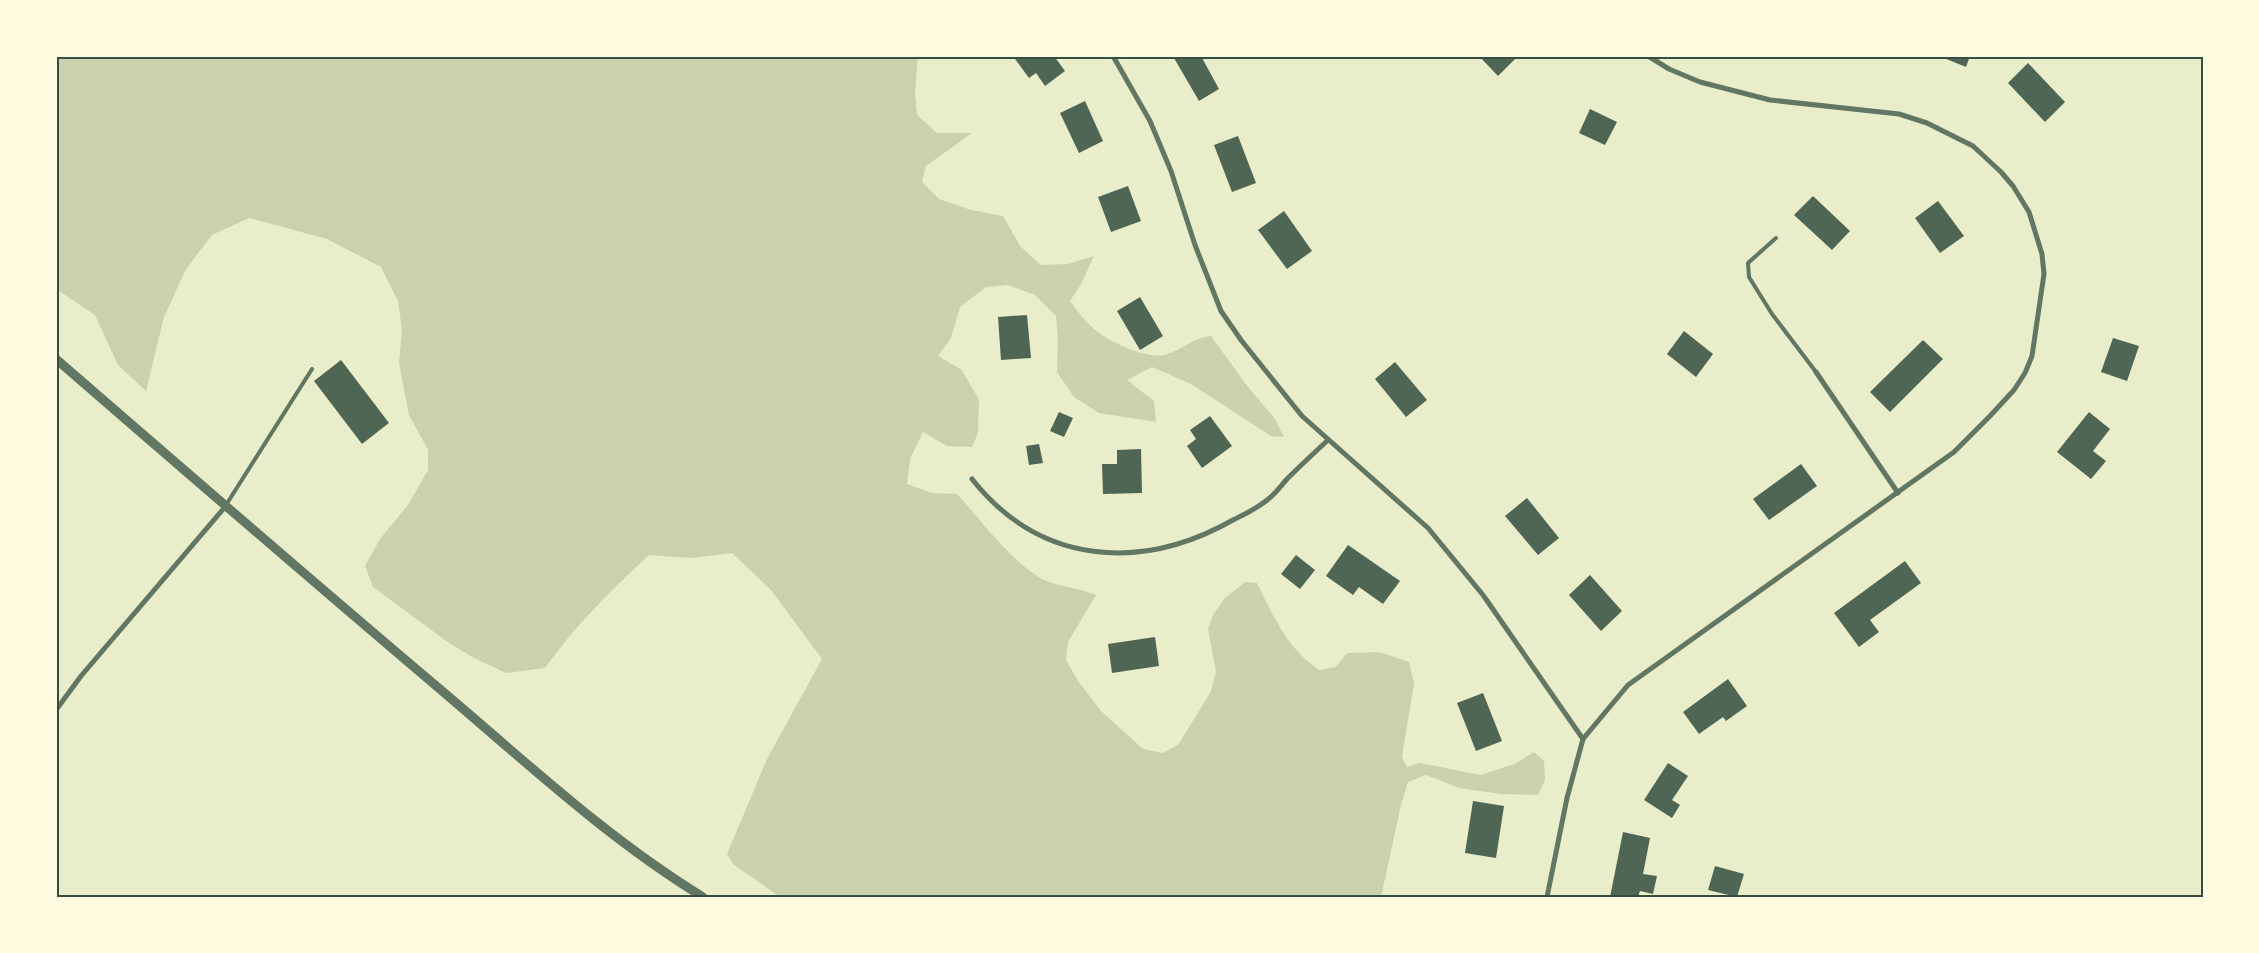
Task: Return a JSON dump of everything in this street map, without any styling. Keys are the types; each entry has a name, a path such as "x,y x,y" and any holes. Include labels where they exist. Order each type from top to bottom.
{"street":[{"path":"1113,56 1137,96 1158,138 1221,311 1280,390 1302,416 1428,528 1483,595 1583,739"},
{"path":"1547,897 1567,798 1583,739 1628,685 1954,452 2008,397 2026,373 2032,356 2044,274 2039,245 2029,212 2013,186 1990,159 1973,146 1927,123 1899,114 1770,100 1700,82 1669,69 1648,56"},
{"path":"56,359 225,507 578,806 655,865 703,897"},
{"path":"1816,372 1898,493"},
{"path":"972,479 988,500 1029,530 1052,541 1084,550 1110,554 1194,540 1225,525 1262,505 1328,440"},
{"path":"56,710 81,676 225,507"}],"lane":[{"path":"1776,238 1748,263 1749,277 1772,314 1816,372"},
{"path":"225,507 312,369"}],"green space":[{"path":"56,56 918,56 915,93 917,115 937,133 972,133 926,166 922,182 939,199 971,210 1003,216 1020,246 1041,265 1068,264 1094,256 1081,284 1070,301 1091,326 1112,341 1130,349 1157,356 1170,353 1198,339 1211,336 1248,387 1275,419 1284,437 1271,436 1191,384 1152,367 1127,380 1154,401 1156,422 1099,413 1074,397 1057,372 1058,340 1056,316 1035,295 1008,285 986,287 960,307 951,338 938,356 962,370 979,400 978,433 972,447 947,446 923,432 910,459 907,484 932,493 957,494 998,541 1032,572 1044,580 1096,595 1068,642 1066,660 1078,681 1101,711 1143,749 1163,753 1178,745 1210,693 1216,672 1208,629 1213,615 1224,599 1245,582 1257,583 1275,619 1289,641 1319,670 1336,667 1347,653 1379,652 1409,662 1414,683 1402,757 1407,767 1420,763 1480,775 1515,764 1534,752 1544,761 1545,780 1538,795 1501,794 1459,788 1426,775 1408,782 1401,805 1381,897 780,897 734,865 727,854 767,759 822,659 771,590 732,553 692,558 649,555 594,609 545,668 506,673 474,658 449,643 373,587 365,566 380,539 408,505 428,470 428,450 409,415 399,363 402,330 398,301 381,267 327,239 249,218 212,235 186,269 164,317 146,391 118,365 95,315 56,289"}],"building":[{"path":"1013,56 1054,56 1065,71 1045,86 1036,73 1029,78"},
{"path":"1177,56 1201,56 1219,89 1199,101 1174,58"},
{"path":"1479,56 1514,56 1516,58 1498,76"},
{"path":"1939,56 1970,56 1966,67"},
{"path":"2028,63 2065,102 2045,122 2008,83"},
{"path":"1085,101 1103,141 1079,153 1060,113"},
{"path":"1590,109 1617,122 1605,145 1579,133"},
{"path":"1238,136 1256,183 1232,192 1214,145"},
{"path":"1128,186 1141,221 1111,232 1098,197"},
{"path":"1813,196 1850,231 1832,250 1794,215"},
{"path":"1938,201 1964,236 1940,253 1915,218"},
{"path":"1284,211 1312,251 1287,269 1258,230"},
{"path":"1140,297 1163,336 1140,350 1117,311"},
{"path":"1027,315 1031,358 1001,360 998,317"},
{"path":"1684,331 1713,354 1696,377 1667,354"},
{"path":"2113,338 2139,346 2127,381 2101,372"},
{"path":"1923,340 1943,359 1890,412 1870,392"},
{"path":"341,360 389,423 362,444 314,381"},
{"path":"1395,362 1427,400 1406,417 1375,379"},
{"path":"1059,412 1073,418 1064,437 1050,431"},
{"path":"2089,412 2110,429 2093,451 2106,461 2091,479 2057,452"},
{"path":"1210,416 1232,446 1202,468 1187,446 1196,439 1190,430"},
{"path":"1039,444 1043,463 1029,465 1026,446"},
{"path":"1141,449 1142,493 1103,494 1102,464 1117,464 1117,450"},
{"path":"1801,464 1817,486 1769,520 1753,499"},
{"path":"1527,498 1559,538 1538,555 1505,516"},
{"path":"1348,545 1400,581 1383,604 1359,587 1353,595 1326,576"},
{"path":"1296,555 1315,570 1300,589 1281,574"},
{"path":"1905,561 1921,583 1870,620 1879,632 1859,647 1834,613"},
{"path":"1590,575 1622,611 1601,631 1569,595"},
{"path":"1155,637 1159,666 1112,673 1108,644"},
{"path":"1728,679 1747,706 1726,721 1723,717 1699,734 1683,712"},
{"path":"1483,693 1502,741 1476,751 1457,703"},
{"path":"1668,763 1688,776 1672,800 1680,805 1672,818 1644,800"},
{"path":"1473,801 1504,806 1496,858 1465,853"},
{"path":"1623,832 1650,838 1643,874 1657,876 1653,894 1640,891 1638,897 1610,897"},
{"path":"1715,866 1744,874 1737,897 1708,890"}]}
